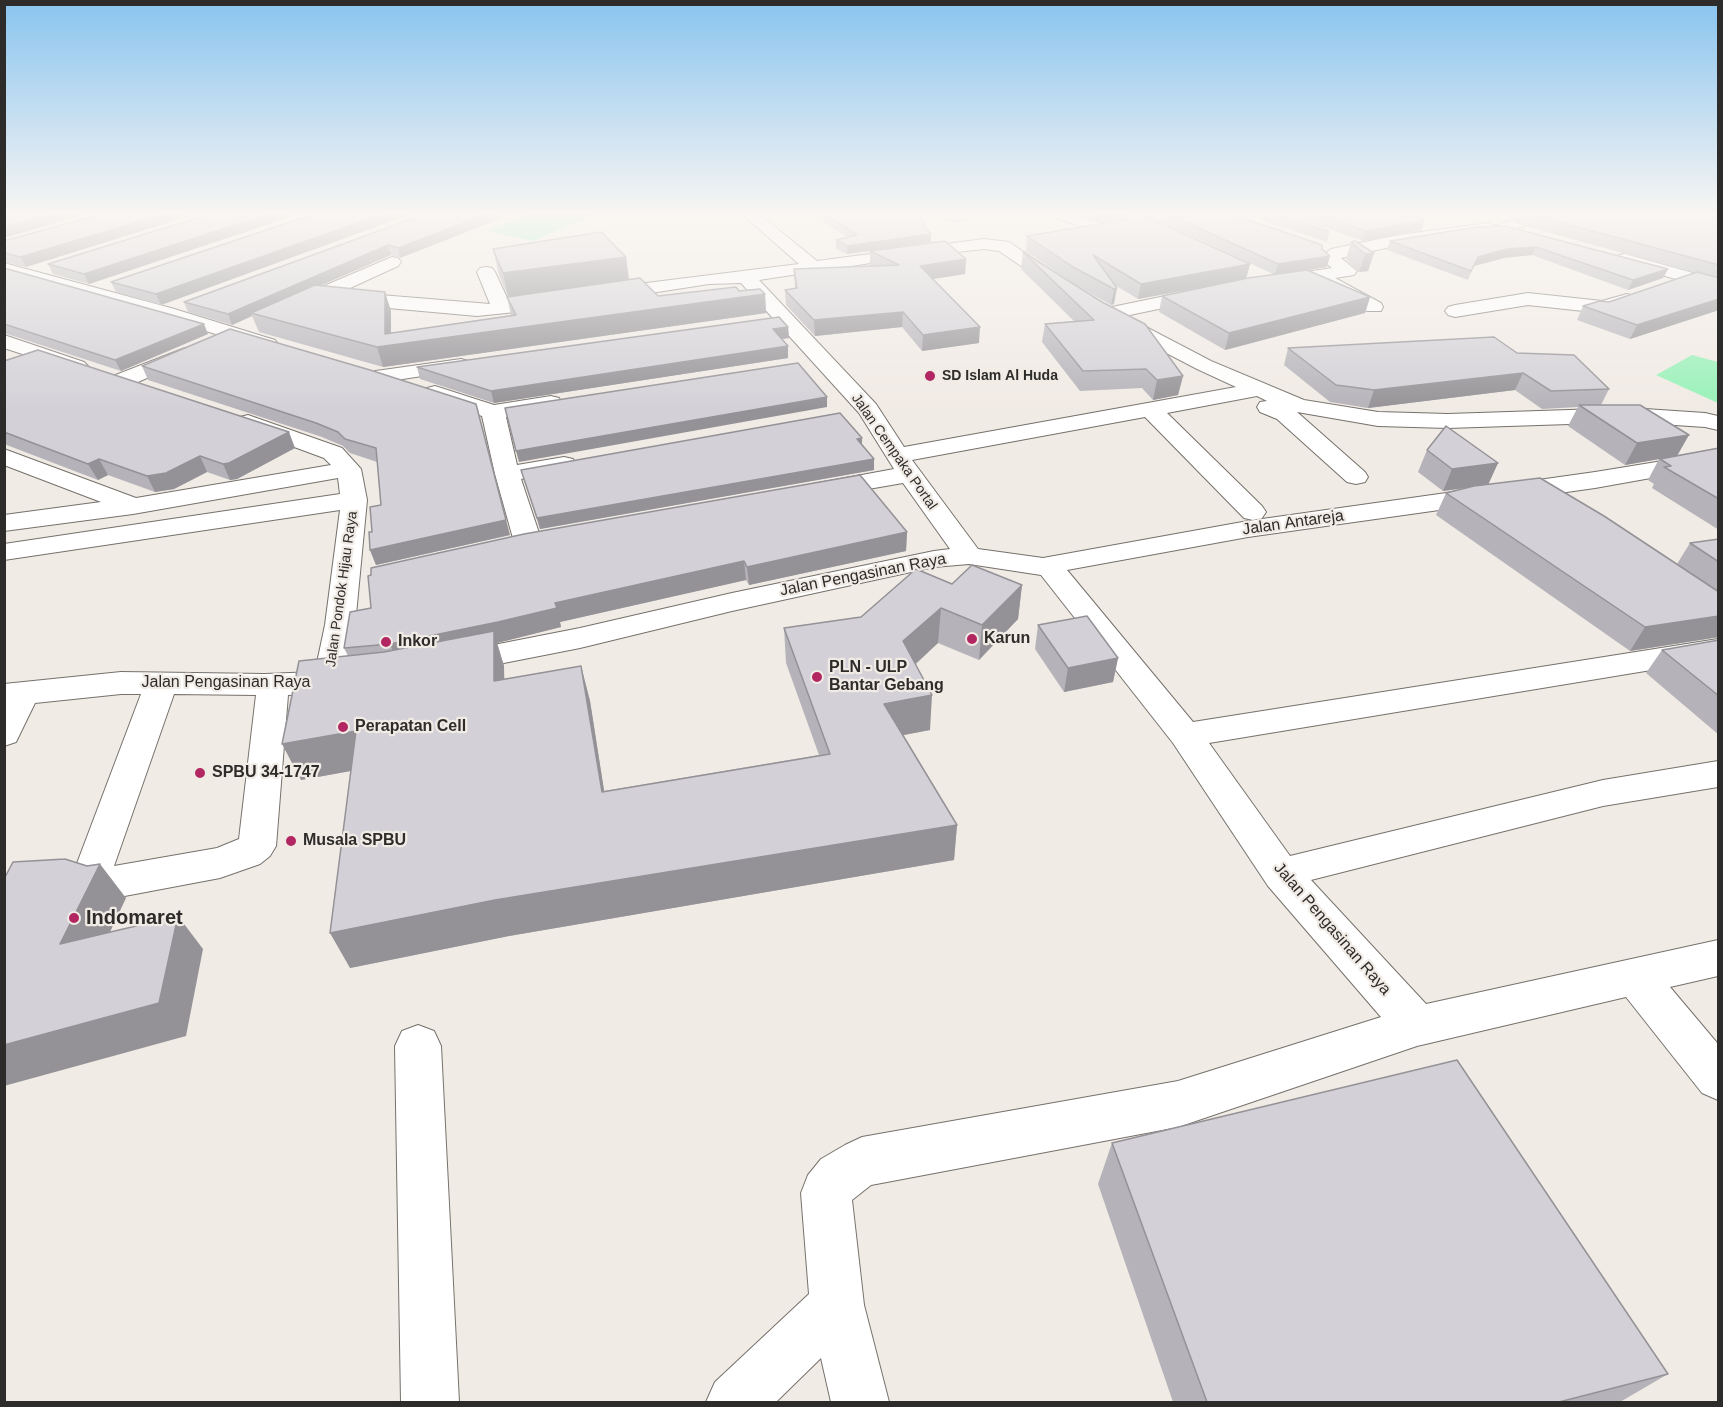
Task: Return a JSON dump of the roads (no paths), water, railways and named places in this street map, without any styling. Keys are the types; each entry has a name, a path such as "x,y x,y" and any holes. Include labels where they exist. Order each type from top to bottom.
{"street":[{"path":"47,280 292,350"},
{"path":"299,304 352,280"},
{"path":"489,280 502,309"},
{"path":"318,295 466,309 502,309 704,280"},
{"name":"Jalan Cempaka Portal","path":"748,280 775,320 825,361 868,409 903,464 969,556"},
{"path":"1053,280 1093,305 1204,365 1298,406 1378,419 1448,421 1630,415 1714,419"},
{"path":"1262,281 1274,280"},
{"path":"1324,280 1374,308"},
{"path":"1455,311 1528,299 1602,307 1683,280"},
{"path":"1694,280 1719,286"},
{"path":"90,292 123,281"},
{"path":"1093,305 1221,291"},
{"path":"165,312 186,304"},
{"path":"121,381 262,321"},
{"path":"4,341 152,391"},
{"path":"14,368 46,355"},
{"path":"799,365 825,361"},
{"path":"383,375 476,363"},
{"path":"360,369 493,412 570,400"},
{"path":"794,494 903,464 1155,414 1260,390"},
{"path":"1155,414 1241,401 1266,406 1285,414 1356,477"},
{"path":"841,413 868,409"},
{"path":"493,412 507,474 528,543"},
{"path":"224,414 313,444 333,453 349,469"},
{"path":"1155,414 1253,512"},
{"path":"4,456 133,506"},
{"path":"507,474 588,459"},
{"name":"Jalan Antareja","path":"1050,568 1053,564 1248,530 1539,488 1719,459"},
{"path":"4,523 133,506 349,469"},
{"name":"Jalan Pondok Hijau Raya","path":"329,683 357,581 354,500 349,469"},
{"path":"1539,488 1567,507"},
{"path":"4,552 354,500"},
{"name":"Jalan Pengasinan Raya","path":"432,668 580,638 861,573 934,559 969,556 1050,568 1185,735 1282,875 1417,1026"},
{"path":"1185,735 1719,649"},
{"name":"Jalan Pengasinan Raya","path":"14,694 121,683 273,685 329,683 375,677"},
{"path":"161,684 95,866 100,877 114,882 220,863 257,846 273,685"},
{"path":"4,734 14,694"},
{"path":"1282,875 1306,867 1603,793 1719,774"},
{"path":"860,1402 837,1305 826,1193 838,1177 862,1162 1178,1104 1417,1026 1719,958"},
{"path":"1636,978 1719,1078"},
{"path":"418,1046 430,1402"},
{"path":"735,1402 837,1305"}],"place":[{"name":"SD Islam Al Huda","path":"930,376"},
{"name":"Karun","path":"972,639"},
{"name":"Inkor","path":"386,642"},
{"name":"PLN - ULP Bantar Gebang","path":"817,677"},
{"name":"Perapatan Cell","path":"343,727"},
{"name":"SPBU 34-1747","path":"200,773"},
{"name":"Musala SPBU","path":"291,841"},
{"name":"Indomaret","path":"74,918"}]}
